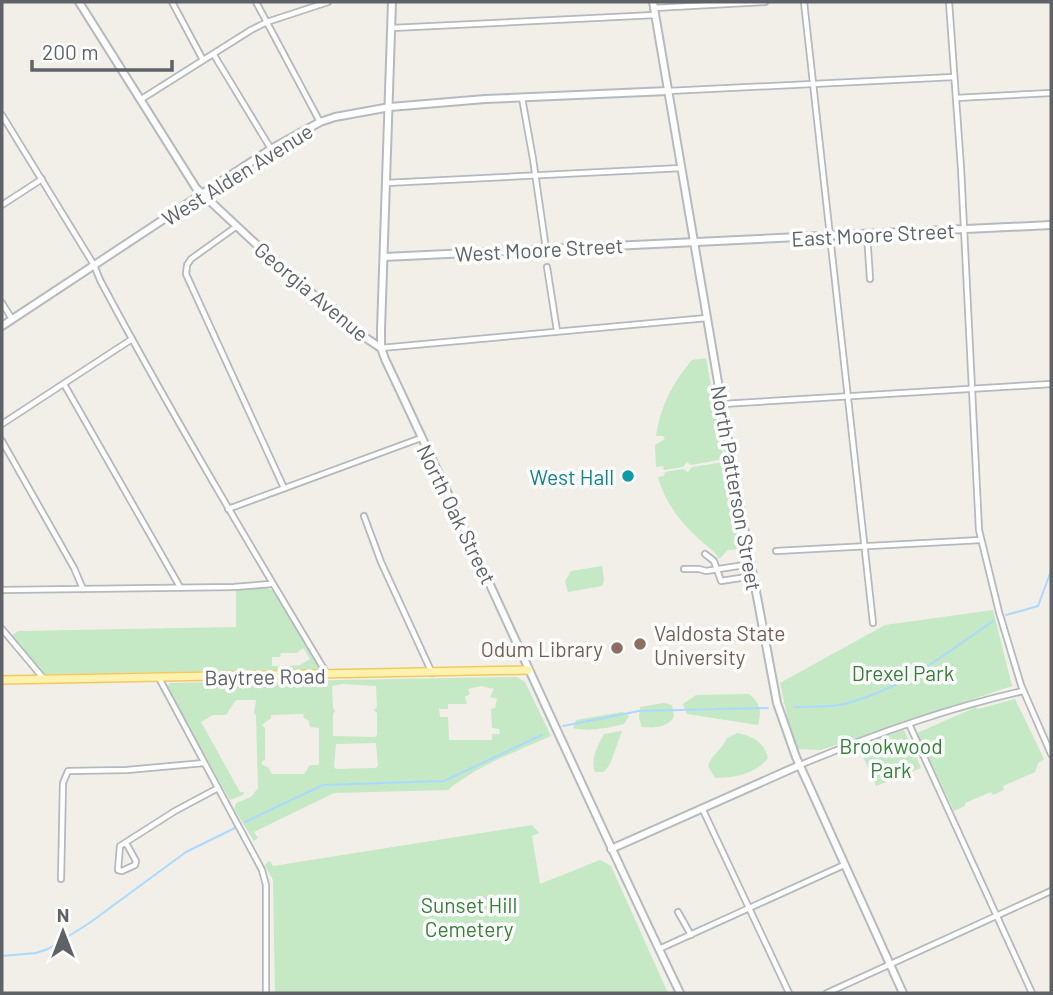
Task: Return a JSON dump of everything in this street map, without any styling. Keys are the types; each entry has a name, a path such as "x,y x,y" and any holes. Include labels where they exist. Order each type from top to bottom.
{"main road":[{"name":"Baytree Road","path":"2,680 432,674 528,670"}],"street":[{"name":"Georgia Avenue","path":"79,2 196,188 354,330 381,348 708,318"},
{"path":"173,2 203,60"},
{"path":"256,2 320,122"},
{"path":"140,100 267,22 328,2"},
{"name":"North Oak Street","path":"392,2 381,348 680,993"},
{"path":"392,28 765,2"},
{"path":"804,2 873,623"},
{"path":"950,2 981,540 1023,691 1051,754"},
{"name":"North Patterson Street","path":"654,8 776,700 800,765 903,993"},
{"path":"213,54 271,149"},
{"path":"668,92 954,77"},
{"name":"West Alden Avenue","path":"2,326 271,149 320,122 390,107 668,92"},
{"path":"956,98 1051,93"},
{"path":"522,98 546,249"},
{"path":"2,115 94,265 132,339 228,509 327,675"},
{"path":"386,183 682,168"},
{"path":"2,205 42,179"},
{"name":"East Moore Street","path":"694,242 1051,225"},
{"path":"237,226 191,259 186,274 284,488"},
{"path":"867,234 870,279"},
{"name":"West Moore Street","path":"384,257 694,242"},
{"path":"547,267 557,331"},
{"path":"2,303 12,319"},
{"path":"2,424 132,339"},
{"path":"64,384 181,588"},
{"path":"722,404 1051,384"},
{"path":"228,509 421,438"},
{"path":"2,441 74,568 83,589"},
{"path":"364,516 381,562 432,674"},
{"path":"776,551 981,540"},
{"path":"705,554 714,561 721,581 753,576"},
{"path":"684,569 706,572 751,564"},
{"path":"2,590 271,584"},
{"path":"2,629 44,680"},
{"path":"159,678 262,870 265,881 266,993"},
{"path":"611,849 800,765 909,724 1023,691"},
{"path":"909,724 1032,993"},
{"path":"61,879 63,783 68,771 127,770 204,763"},
{"path":"126,843 136,861 135,865 122,871 118,870 118,848 175,811 218,788"},
{"path":"702,808 789,993"},
{"path":"659,949 844,865"},
{"path":"827,993 1051,891"},
{"path":"678,912 691,935"}],"green space":[{"path":"706,358 724,459 691,465 687,462 683,467 664,470 663,466 656,467 655,445 665,439 663,436 656,436 668,395 692,360"},
{"path":"725,462 740,549 728,550 719,559 678,517 658,477 664,476 665,472 683,469 688,472 692,467"},
{"path":"602,566 602,586 568,592 565,582 571,571"},
{"path":"267,588 273,591 320,666 318,670 291,670 290,666 300,665 310,659 303,648 297,653 281,653 280,657 272,657 272,666 284,666 283,670 45,674 11,636 18,631 236,627 236,589"},
{"name":"Drexel Park","path":"993,610 1012,686 821,750 798,749 789,725 780,683 885,625"},
{"path":"517,677 525,682 551,736 484,766 448,790 334,793 254,832 258,838 254,841 234,809 236,803 251,797 258,788 254,713 256,700 236,700 226,715 213,715 201,722 240,792 244,792 243,795 230,800 166,688 170,683","holes":["332,686 376,686 375,737 333,736 335,711","481,686 494,689 490,697 497,699 495,708 491,709 492,728 499,729 500,734 492,734 492,740 449,740 448,717 440,717 439,709 448,709 448,704 467,704 465,697 470,694 468,689","304,714 303,717 309,721 310,727 319,728 319,765 310,765 304,774 272,774 268,767 262,765 265,760 265,728 262,725 271,715","376,743 378,766 336,769 336,744"]},
{"path":"749,694 759,708 758,725 687,714 683,704 696,695"},
{"path":"1015,699 1044,759 1038,763 1035,772 1003,786 1004,790 993,795 991,792 954,811 917,733 976,707 978,709"},
{"path":"664,703 672,705 674,717 671,721 660,726 642,727 640,707"},
{"path":"622,712 629,716 624,724 592,730 573,728 576,720"},
{"name":"Brookwood Park","path":"904,730 921,768 876,786 858,745"},
{"path":"622,731 610,764 604,772 595,772 594,757 604,734"},
{"path":"737,733 757,741 768,758 757,768 744,774 715,778 708,766 727,738"},
{"name":"Sunset Hill Cemetery","path":"532,825 539,833 532,836 540,884 600,860 611,866 668,993 275,993 273,880 265,866 267,862 270,861 273,866"}],"waterway":[{"path":"1006,615 1038,606 1051,571"},
{"path":"794,707 842,705 887,688 924,668 993,621"},
{"path":"563,726 639,711 768,708"},
{"path":"245,822 323,785 444,781 542,735"},
{"path":"2,956 36,953 48,949 88,924 186,852 235,828"}],"place":[{"name":"West Hall","path":"628,476"},
{"name":"Valdosta State University","path":"640,644"},
{"name":"Odum Library","path":"617,648"}]}
